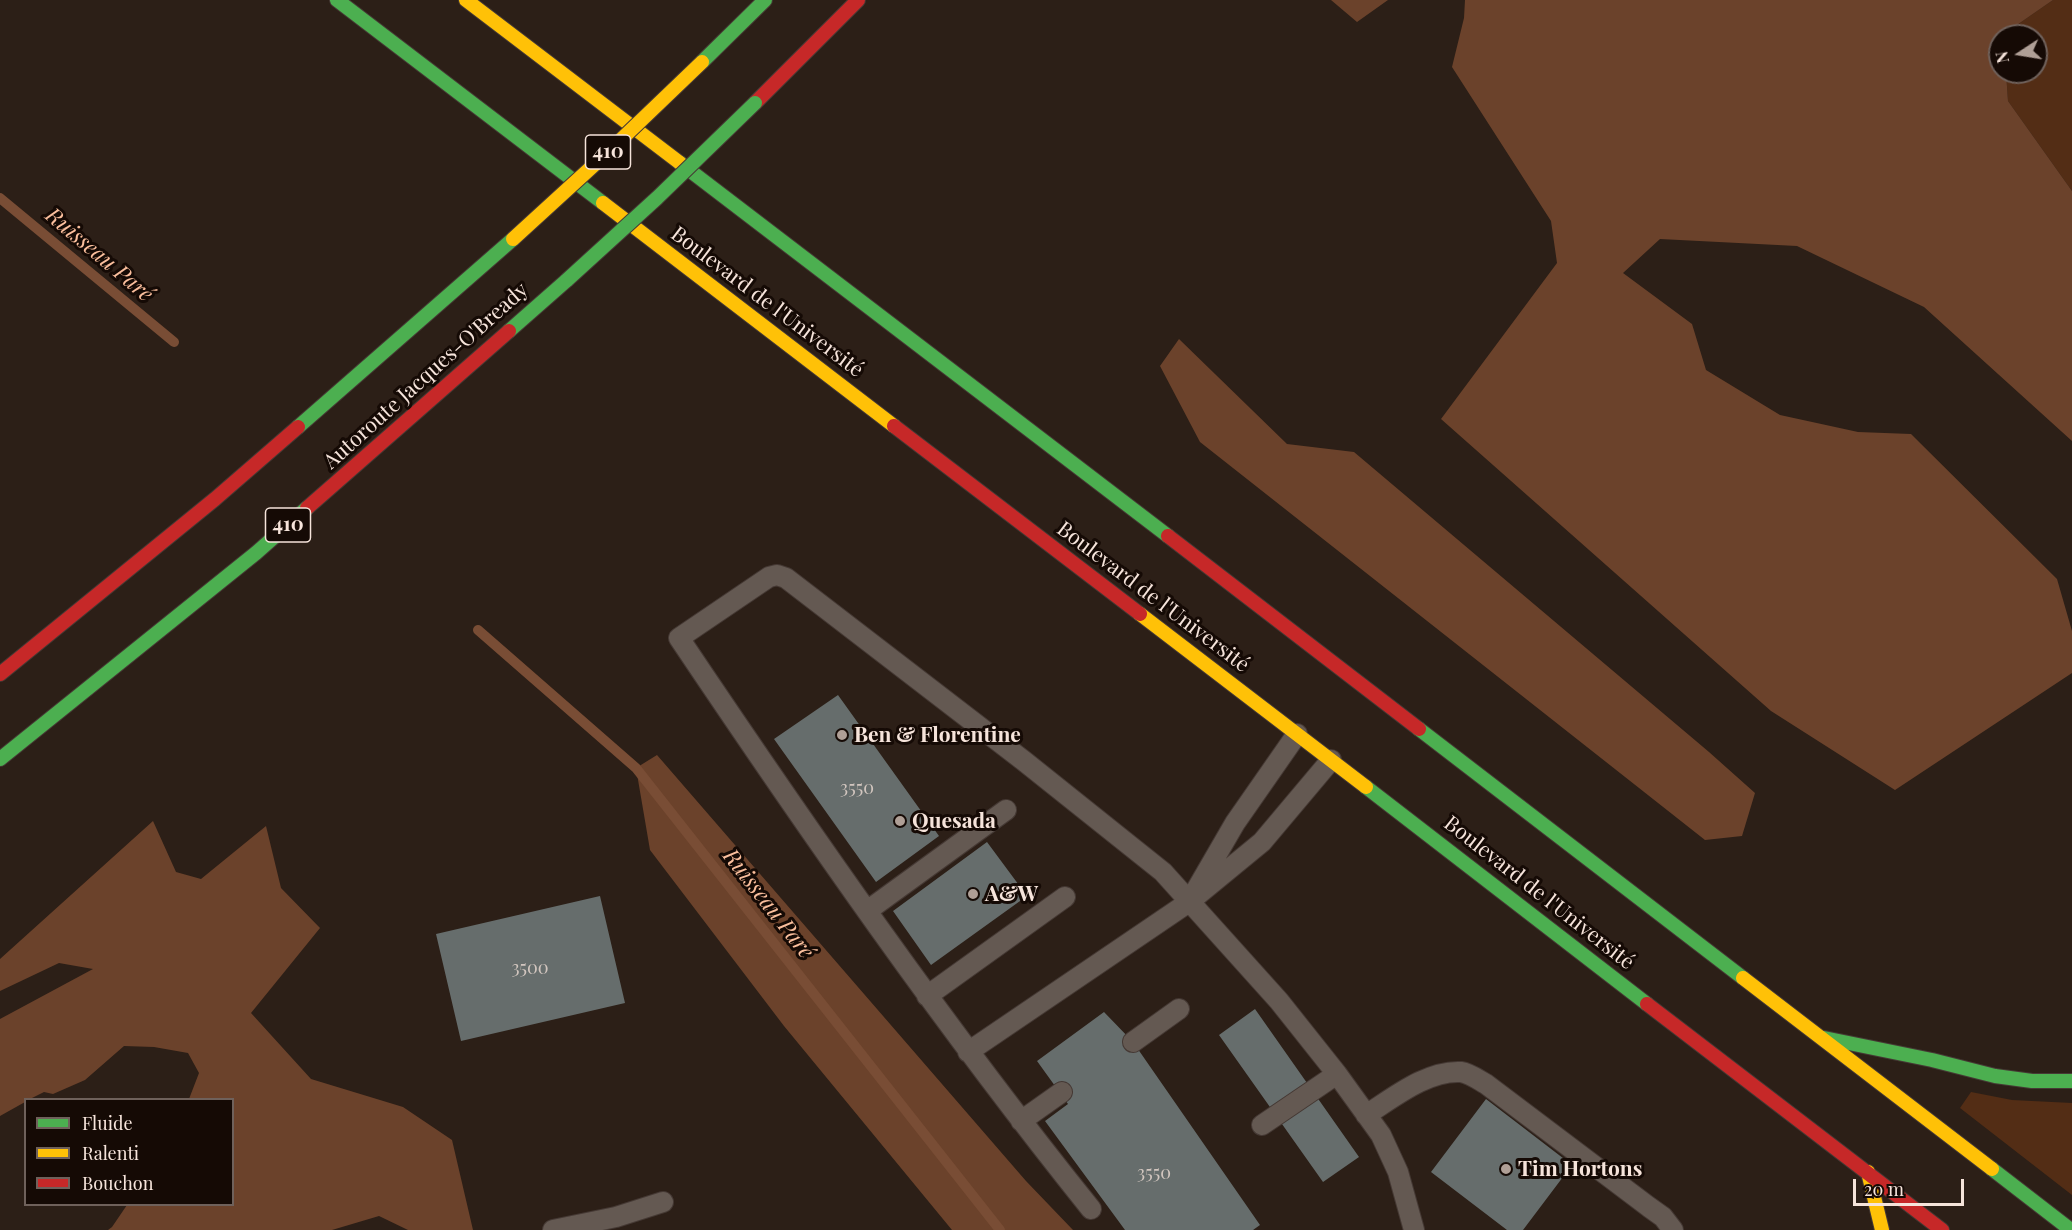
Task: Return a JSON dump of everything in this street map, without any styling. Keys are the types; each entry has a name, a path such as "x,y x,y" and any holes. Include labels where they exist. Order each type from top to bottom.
{"main road":[{"name":"Boulevard de l'Université","path":"337,0 1942,1230"},
{"path":"466,0 970,383 2072,1230"},
{"name":"Autoroute Jacques-O'Bready","path":"0,674 215,499 513,239 606,154 765,0"},
{"name":"Autoroute Jacques-O'Bready","path":"0,759 256,553 567,280 657,198 858,0"},
{"path":"1824,1038 1932,1059 1995,1076 2032,1081 2072,1081"},
{"path":"1868,1172 1882,1230"}],"lane":[{"path":"1091,1209 927,996 680,638 773,575 786,578 1152,861 1279,1001 1337,1074 1389,1150 1403,1187 1414,1230"},
{"path":"1189,902 1235,823 1297,734"},
{"path":"968,1052 1189,902 1262,842 1331,760"},
{"path":"867,911 1006,810"},
{"path":"927,996 1065,897"},
{"path":"1133,1042 1179,1009"},
{"path":"1366,1115 1429,1078 1463,1072 1486,1084 1608,1175 1663,1218 1673,1230"},
{"path":"1262,1125 1337,1074"},
{"path":"1021,1121 1062,1092"},
{"path":"553,1230 616,1216 663,1202"}],"shaded area":[{"path":"1331,0 1388,0 1357,22"},
{"path":"1465,0 2053,0 2018,24 1988,24 1988,84 2007,84 2008,101 2072,191 2072,441 1924,307 1797,246 1660,239 1623,273 1692,324 1706,370 1780,415 1858,432 1911,434 2057,579 2072,631 2072,673 1895,790 1771,711 1441,419 1557,263 1551,221 1452,67 1464,18"},
{"path":"2053,0 2072,0 2072,191 2008,101 2007,84 2048,84 2048,24 2018,24"},
{"path":"1179,339 1287,444 1354,452 1709,752 1755,793 1742,836 1705,840 1200,442 1160,366"},
{"path":"657,755 1026,1181 1073,1230 952,1230 784,1026 650,850 636,768"},
{"path":"153,821 176,872 201,879 266,826 281,888 320,928 251,1013 311,1079 403,1107 452,1140 473,1230 408,1230 379,1216 332,1230 108,1230 126,1206 234,1206 234,1098 189,1098 199,1073 188,1053 154,1047 124,1046 85,1080 53,1094 44,1092 32,1098 24,1098 24,1103 0,1116 0,1019 93,969 59,963 0,991 0,959"},
{"path":"1971,1092 2012,1100 2072,1103 2072,1195 1960,1108"}],"building":[{"path":"838,695 939,836 876,882 774,739"},
{"path":"987,842 1027,896 931,965 893,911"},
{"path":"600,896 625,1003 461,1041 436,934"},
{"path":"1255,1009 1359,1157 1323,1182 1219,1035"},
{"path":"1104,1012 1133,1042 1260,1225 1253,1230 1125,1230 1045,1121 1068,1104 1037,1061"},
{"path":"1486,1099 1572,1165 1523,1230 1507,1230 1431,1172"}],"waterway":[{"name":"Ruisseau Paré","path":"0,198 174,342"},
{"name":"Ruisseau Paré","path":"478,630 636,768 1000,1230"}],"traffic: fast":[{"path":"337,0 603,203"},
{"path":"702,62 765,0"},
{"path":"567,280 657,198 755,103"},
{"path":"680,163 1168,536"},
{"path":"298,427 513,239"},
{"path":"509,331 567,280"},
{"path":"0,759 256,553 307,508"},
{"path":"1419,729 1743,978"},
{"path":"1366,787 1647,1004"},
{"path":"1824,1038 1932,1060 1995,1076 2032,1081 2072,1081"},
{"path":"1992,1169 2071,1230"}],"traffic: slow":[{"path":"466,0 680,163"},
{"path":"513,239 702,62"},
{"path":"603,203 894,426"},
{"path":"1140,614 1366,787"},
{"path":"1743,978 1992,1169"},
{"path":"1868,1172 1882,1230"}],"traffic: jam":[{"path":"755,103 858,0"},
{"path":"307,508 509,331"},
{"path":"894,426 1140,614"},
{"path":"0,674 215,499 298,427"},
{"path":"1168,536 1419,729"},
{"path":"1647,1004 1942,1230"}],"place":[{"name":"Ben & Florentine","path":"842,735"},
{"name":"Quesada","path":"900,821"},
{"name":"A&W","path":"973,894"},
{"name":"Tim Hortons","path":"1506,1169"}]}
